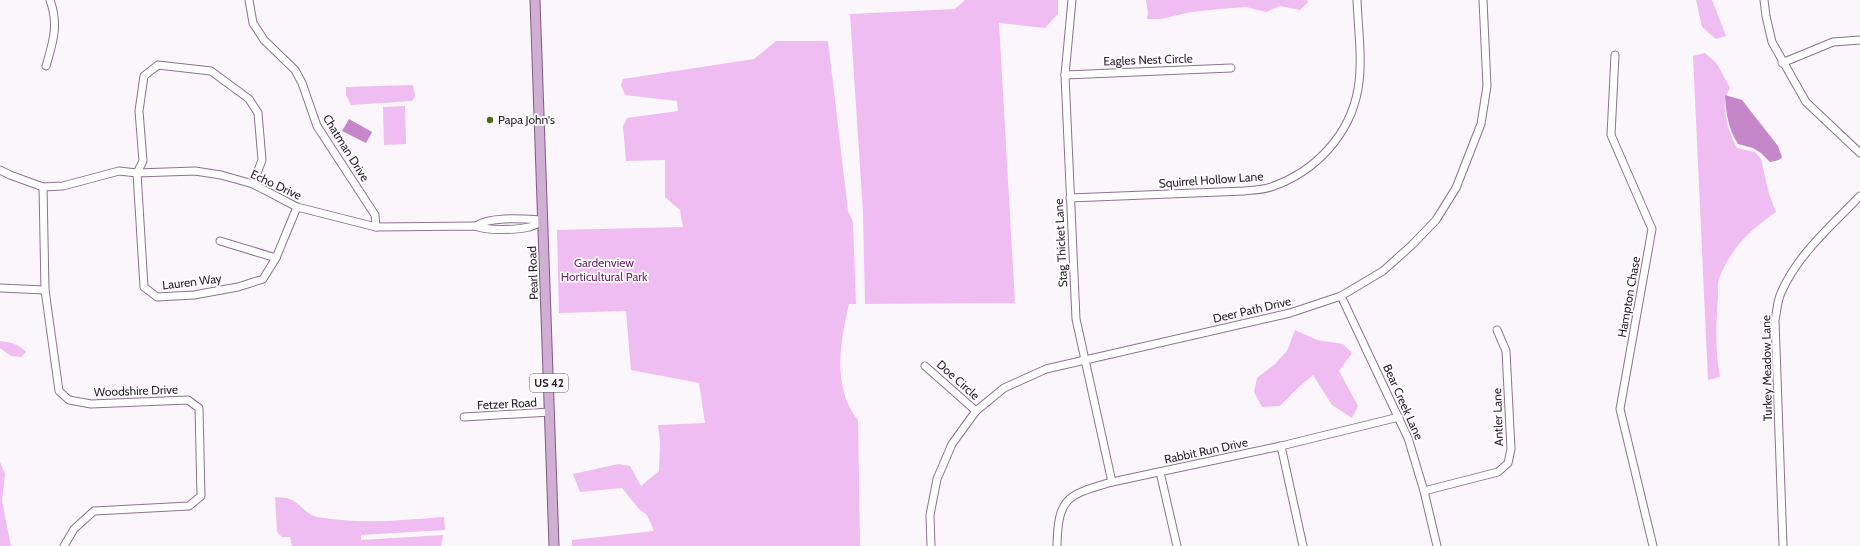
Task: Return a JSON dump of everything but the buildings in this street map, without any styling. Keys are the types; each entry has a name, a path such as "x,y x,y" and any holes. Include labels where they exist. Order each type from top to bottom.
{"main road":[{"name":"Pearl Road","path":"535,0 554,546"}],"street":[{"path":"46,66 55,37 54,12 50,0"},
{"name":"Chatman Drive","path":"249,0 253,23 264,40 295,70 302,83 317,126 375,214 376,227"},
{"name":"Stag Thicket Lane","path":"1072,0 1065,75 1076,319 1112,482"},
{"name":"Squirrel Hollow Lane","path":"1070,198 1244,191 1270,187 1303,172 1333,144 1346,123 1354,105 1358,87 1360,65 1356,0"},
{"name":"Deer Path Drive","path":"932,546 930,515 937,478 952,444 976,411 1004,388 1046,369 1084,359 1290,313 1341,296 1383,270 1412,245 1436,220 1456,188 1481,124 1486,86 1483,0"},
{"path":"1764,0 1772,42 1782,63 1806,102 1860,153"},
{"path":"1782,63 1833,42 1860,40"},
{"name":"Hampton Chase","path":"1615,55 1611,135 1652,229 1620,409 1653,546"},
{"name":"Lauren Way","path":"253,184 262,160 258,113 249,99 211,71 158,65 144,76 139,111 143,161 137,173 144,287 157,298 194,295 238,287 263,279 276,258 297,207"},
{"name":"Eagles Nest Circle","path":"1065,75 1231,68"},
{"name":"Echo Drive","path":"0,170 43,187 63,186 119,171 137,173 195,171 221,175 253,184 297,207 376,227 476,226 482,221 520,219 543,221"},
{"name":"Woodshire Drive","path":"43,187 45,290 60,391 69,400 92,404 188,400 199,408 201,496 189,506 94,511 74,529 64,546"},
{"name":"Turkey Meadow Lane","path":"1782,546 1775,320 1780,294 1811,247 1860,196"},
{"path":"220,241 276,258"},
{"path":"0,288 45,290"},
{"name":"Bear Creek Lane","path":"1341,296 1408,438 1424,491 1437,546"},
{"name":"Antler Lane","path":"1424,491 1498,472 1508,463 1511,449 1506,351 1497,330"},
{"name":"Doe Circle","path":"926,366 976,411"},
{"name":"Fetzer Road","path":"464,417 550,412"},
{"name":"Rabbit Run Drive","path":"1057,546 1061,510 1070,497 1086,490 1112,482 1281,446 1398,417"},
{"path":"1281,446 1304,546"},
{"path":"1160,472 1177,546"}],"green space":[{"path":"965,0 1058,0 1058,14 1045,28 999,23 1015,303 865,304 863,213 850,14 955,9"},
{"path":"1146,0 1307,0 1308,2 1300,10 1280,6 1266,12 1246,7 1191,12 1161,19 1147,19 1148,13"},
{"path":"1696,0 1712,0 1726,36 1716,39 1702,27"},
{"name":"Gardenview Horticultural Park","path":"776,41 828,41 848,211 853,222 856,304 849,304 843,334 840,364 844,394 858,420 860,546 572,546 572,540 654,531 647,515 639,509 622,488 580,492 573,474 618,464 630,466 641,486 659,471 660,442 658,425 705,423 699,383 631,370 626,311 559,313 557,230 683,227 680,210 665,197 665,160 626,161 623,126 627,118 678,111 677,101 625,95 621,85 623,79 754,59"},
{"path":"1705,53 1717,64 1730,88 1725,102 1725,110 1728,126 1737,148 1755,152 1761,159 1769,194 1776,212 1750,232 1736,247 1720,276 1718,281 1716,337 1720,377 1708,380 1693,56"},
{"path":"413,85 415,96 412,101 351,105 346,95 346,87"},
{"path":"405,106 406,144 384,145 383,107"},
{"path":"1295,330 1317,340 1343,344 1352,353 1339,371 1358,406 1352,418 1332,405 1313,375 1280,406 1262,407 1254,392 1257,378 1275,364 1287,351"},
{"path":"0,341 14,344 26,352 21,357 11,356 0,348"},
{"path":"0,462 5,474 2,501 11,546 0,546"},
{"path":"275,497 290,499 314,516 350,521 381,521 444,517 445,530 361,535 361,540 443,535 441,546 292,546 290,537 282,537 277,532"}],"shaded area":[{"path":"1725,95 1742,100 1778,146 1782,157 1779,160 1770,162 1761,153 1753,148 1738,144 1728,120"},
{"path":"349,119 372,132 366,143 342,131"}],"place":[{"name":"Papa John's","path":"490,120"}]}
